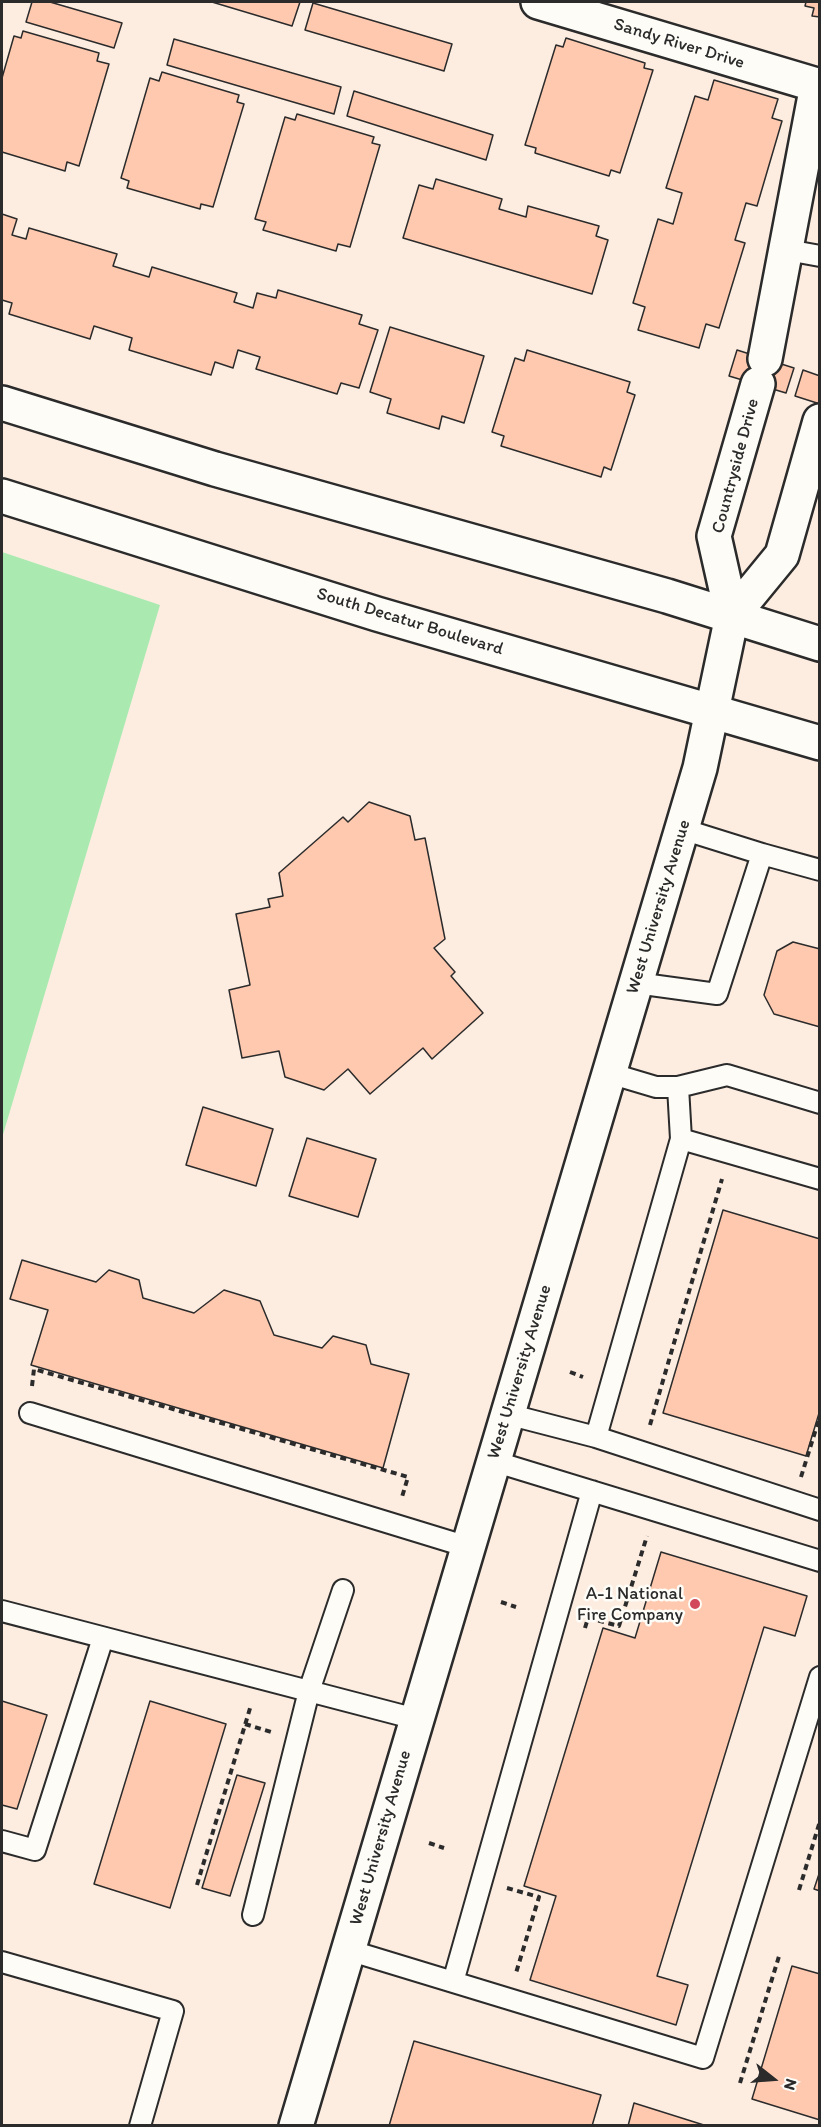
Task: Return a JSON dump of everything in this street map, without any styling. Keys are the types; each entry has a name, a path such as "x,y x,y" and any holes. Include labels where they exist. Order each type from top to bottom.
{"street":[{"name":"Sandy River Drive","path":"538,2 818,85"},
{"name":"Countryside Drive","path":"732,616 714,536 762,372 818,85"},
{"path":"2,403 215,469 732,616 819,644"},
{"path":"732,616 782,555 819,422"},
{"name":"South Decatur Boulevard","path":"2,496 377,614 819,743"},
{"name":"West University Avenue","path":"296,2126 700,768 732,616"}],"lane":[{"path":"787,250 819,256"},
{"path":"682,829 819,870"},
{"path":"636,983 717,994 762,854"},
{"path":"609,1073 656,1087 678,1087 727,1075 819,1103"},
{"path":"596,1437 681,1139 678,1087"},
{"path":"681,1139 819,1179"},
{"path":"30,1413 468,1547"},
{"path":"507,1414 596,1437 819,1510"},
{"path":"493,1461 819,1561"},
{"path":"453,1982 592,1491"},
{"path":"253,1915 309,1691 343,1590"},
{"path":"2,1611 416,1719"},
{"path":"2,1841 35,1850 104,1638"},
{"path":"348,1950 702,2058 819,1677"},
{"path":"2,1962 173,2011 140,2126"}],"path":[{"path":"648,1430 730,1153"},
{"path":"30,1413 34,1370 408,1477 393,1524"},
{"path":"570,1372 590,1379"},
{"path":"800,1479 819,1416"},
{"path":"582,1640 588,1618 619,1626 649,1530"},
{"path":"501,1602 516,1606"},
{"path":"197,1885 258,1678"},
{"path":"245,1724 278,1734"},
{"path":"799,1890 819,1821"},
{"path":"429,1843 444,1848"},
{"path":"509,1881 507,1888 539,1897 515,1976"},
{"path":"740,2083 780,1953"}],"green space":[{"path":"2,552 160,605 2,1138"}],"building":[{"path":"32,2 50,2 122,23 114,48 26,22"},
{"path":"212,2 300,2 292,26"},
{"path":"806,2 820,2 820,17 812,16 814,8 805,6"},
{"path":"313,3 452,44 444,71 305,30"},
{"path":"23,31 99,53 97,61 109,64 79,166 67,162 65,171 2,152 2,78 14,36 21,38"},
{"path":"566,38 645,63 644,68 653,70 620,173 611,170 609,176 535,153 536,148 525,145 556,45 563,47"},
{"path":"174,39 341,87 334,114 167,65"},
{"path":"162,72 239,95 237,102 244,104 213,207 201,204 200,209 127,188 129,181 121,178 150,78 159,81"},
{"path":"714,80 778,99 772,118 782,121 757,206 746,203 735,240 745,243 719,328 706,324 699,348 638,330 645,307 633,303 658,219 673,224 682,193 666,188 695,96 708,100"},
{"path":"354,91 493,135 486,160 347,116"},
{"path":"297,114 374,137 372,143 380,145 350,247 338,244 336,251 263,230 266,222 255,219 285,117 295,120"},
{"path":"436,179 502,199 499,209 526,217 528,206 599,226 596,236 608,240 592,294 403,238 419,185 433,189"},
{"path":"2,214 17,219 12,235 26,239 29,228 117,254 113,266 149,277 152,267 237,293 234,302 253,308 257,293 276,298 278,290 362,315 359,324 378,330 359,388 341,383 337,394 256,369 260,357 238,350 233,368 215,362 211,375 129,350 132,338 94,326 90,339 9,314 12,303 2,300"},
{"path":"390,327 484,356 464,423 442,416 439,429 387,413 391,399 370,392"},
{"path":"527,350 630,382 627,392 635,395 611,470 604,467 601,477 501,446 504,436 492,432 515,358 524,361"},
{"path":"737,350 794,368 786,393 729,376"},
{"path":"803,370 820,376 820,404 795,396"},
{"path":"369,802 410,816 415,840 425,838 445,939 434,948 455,972 451,976 483,1013 432,1059 423,1048 370,1094 348,1069 324,1090 285,1077 279,1051 242,1058 229,990 250,985 236,914 270,907 268,899 283,896 279,873 343,817 348,822"},
{"path":"793,942 820,949 820,1027 774,1014 764,995 777,951"},
{"path":"203,1107 273,1129 256,1186 186,1165"},
{"path":"307,1138 376,1159 358,1217 289,1196"},
{"path":"723,1210 820,1239 820,1410 806,1456 663,1413"},
{"path":"22,1260 96,1282 109,1270 139,1280 143,1298 194,1313 224,1290 260,1301 274,1335 322,1348 333,1336 366,1345 371,1364 409,1374 383,1468 31,1365 48,1310 10,1299"},
{"path":"661,1552 807,1596 795,1636 764,1627 657,1976 688,1985 676,2025 530,1980 556,1896 524,1886 603,1628 635,1638"},
{"path":"2,1701 47,1715 17,1809 2,1805"},
{"path":"150,1701 226,1724 170,1908 94,1884"},
{"path":"237,1775 265,1783 230,1896 202,1888"},
{"path":"820,1871 820,1891 814,1889"},
{"path":"792,1966 820,1974 820,2120 752,2099"},
{"path":"414,2041 601,2095 592,2126 389,2126"},
{"path":"634,2103 707,2126 628,2126"}],"place":[{"name":"A-1 National Fire Company","path":"695,1604"}]}
